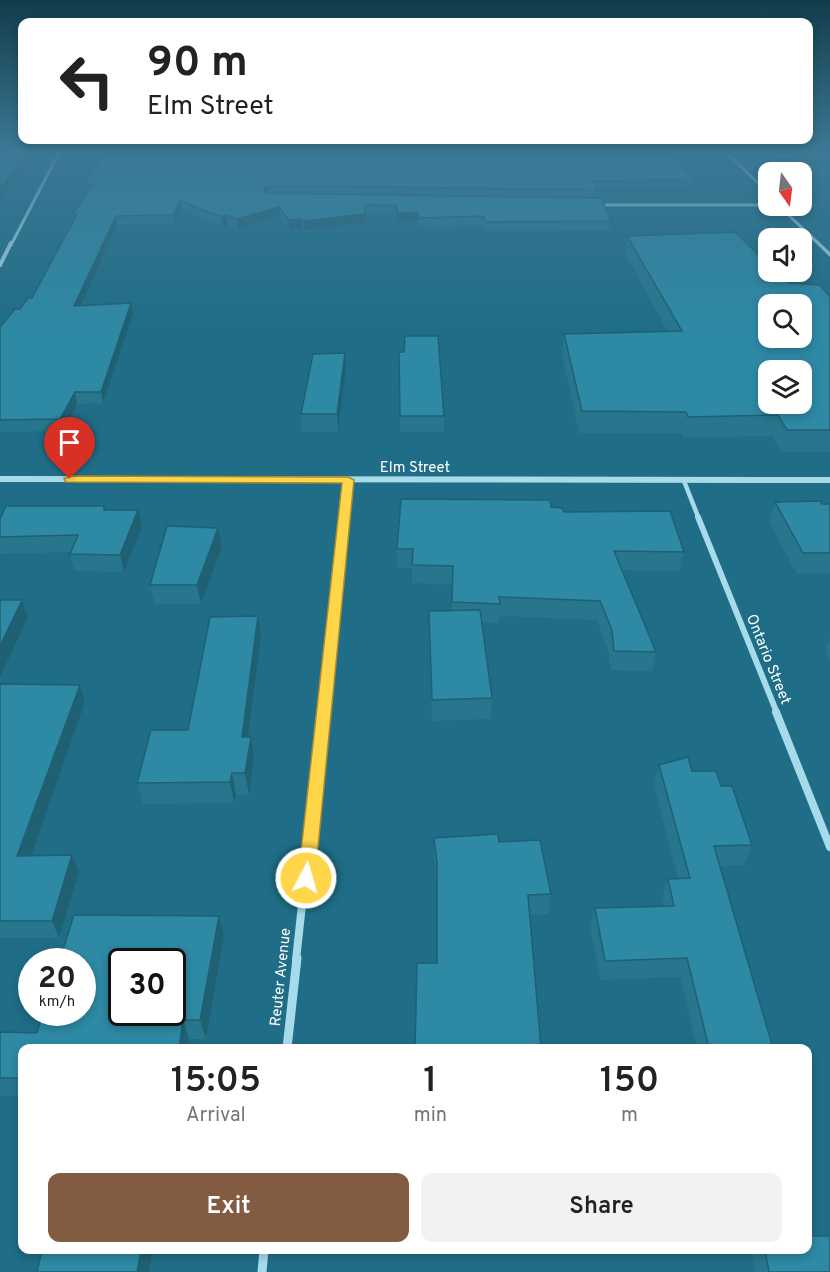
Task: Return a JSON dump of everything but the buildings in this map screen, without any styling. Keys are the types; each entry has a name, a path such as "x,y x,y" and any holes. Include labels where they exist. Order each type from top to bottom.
{"street":[{"path":"0,265 30,208"},
{"path":"789,216 830,255"},
{"name":"Elm Street","path":"0,479 830,480"},
{"name":"Reuter Avenue","path":"287,1044 348,480"},
{"name":"Ontario Street","path":"684,481 830,847"},
{"path":"262,1272 264,1254"}],"route":[{"path":"70,479 348,480 306,878"}]}
